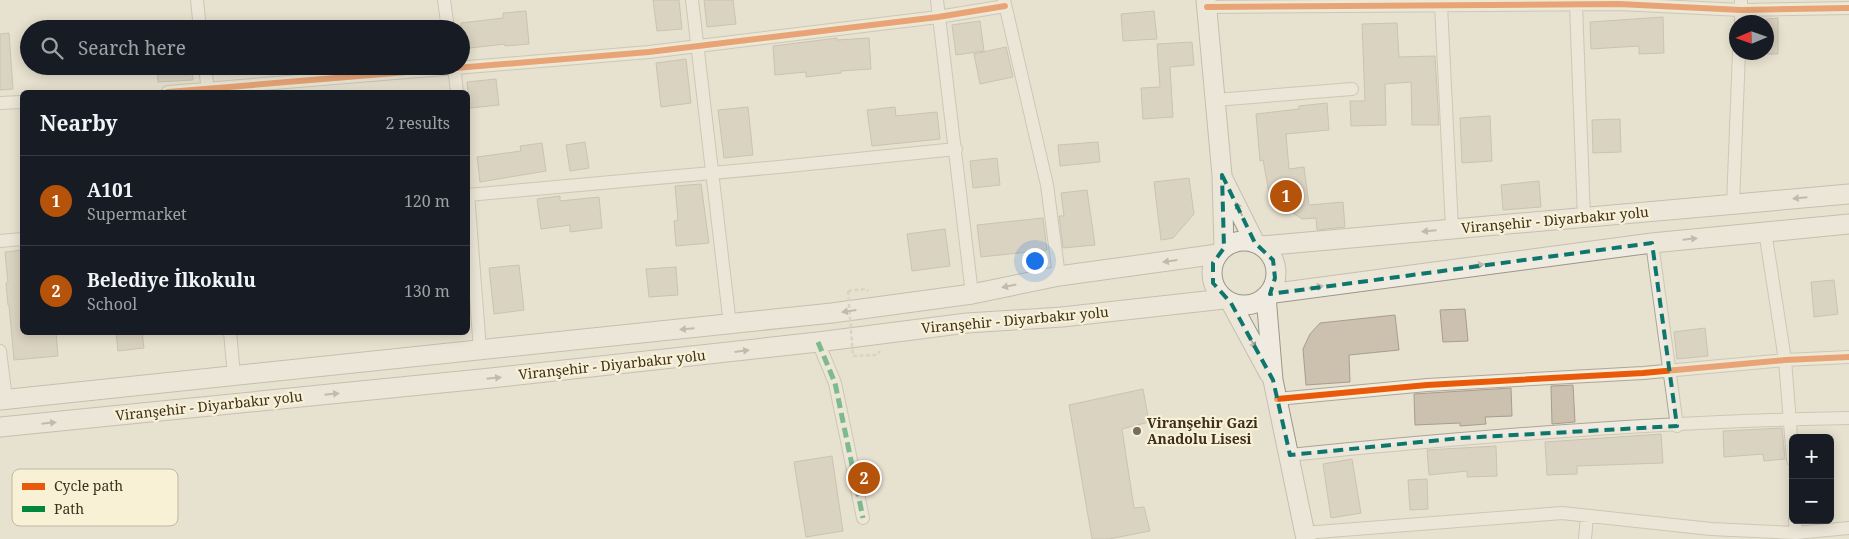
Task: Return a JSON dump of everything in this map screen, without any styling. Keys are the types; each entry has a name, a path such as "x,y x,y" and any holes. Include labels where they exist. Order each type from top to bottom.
{"main road":[{"path":"1206,3 1222,175 1221,251 1212,273 1213,283 1228,301 1273,380"},
{"path":"1222,175 1258,245 1268,253 1275,269 1275,278 1267,295 1273,380 1290,455 1305,536"},
{"name":"Viranşehir - Diyarbakır yolu","path":"1258,245 1849,194"},
{"path":"1228,301 1250,305 1267,295 1652,242 1849,224"},
{"path":"1221,251 1239,242 1258,245"},
{"name":"Viranşehir - Diyarbakır yolu","path":"3,399 730,325 972,294 1059,276 1221,251"},
{"name":"Viranşehir - Diyarbakır yolu","path":"0,427 500,377 818,342 967,323 1062,317 1228,301"}],"street":[{"path":"197,0 199,20"},
{"path":"444,0 447,20"},
{"path":"692,0 699,46 730,325"},
{"path":"937,0 972,294"},
{"path":"1206,3 1576,5 1619,2 1741,11 1849,8"},
{"path":"470,66 699,46 938,17 1004,3 1046,185 1059,276"},
{"path":"1441,5 1452,229"},
{"path":"1576,5 1584,218"},
{"path":"1733,204 1739,60"},
{"path":"206,75 208,90"},
{"path":"218,90 372,75"},
{"path":"455,75 457,90"},
{"path":"1215,100 1352,89"},
{"path":"0,103 20,102"},
{"path":"470,194 956,149"},
{"path":"470,220 480,350"},
{"path":"1765,231 1785,360 1792,434"},
{"path":"0,242 20,239"},
{"path":"1652,242 1671,370 1677,426"},
{"path":"230,335 234,376"},
{"path":"818,342 835,383 863,518"},
{"path":"0,351 3,399"},
{"path":"1277,400 1437,384 1849,357"},
{"path":"1290,455 1461,438 1791,419 1849,418"},
{"path":"1305,536 1562,513 1712,529 1849,528"},
{"path":"1585,539 1587,516"}],"path":[{"path":"871,294 866,289 848,291 853,356 877,355 883,348"}],"highlighted area":[{"path":"1222,175 1255,243 1273,260 1275,278 1270,294 1652,243 1677,426 1461,438 1290,455 1273,380 1231,303 1213,283 1213,263 1224,248"}],"building":[{"path":"653,0 679,0 682,29 657,31"},
{"path":"704,0 733,0 736,24 707,27"},
{"path":"526,11 529,44 505,46 505,44 470,48 470,22 503,18 503,13"},
{"path":"1154,11 1157,39 1123,41 1121,14"},
{"path":"1663,17 1664,53 1639,54 1639,46 1591,49 1590,22"},
{"path":"1774,18 1778,18 1778,54 1774,54"},
{"path":"980,21 984,51 956,55 952,25"},
{"path":"1397,23 1399,57 1435,56 1439,125 1412,125 1411,82 1385,84 1386,125 1351,126 1350,101 1365,101 1362,24"},
{"path":"9,33 13,89 0,90 0,34"},
{"path":"837,38 837,40 869,38 871,69 841,71 841,73 806,77 806,72 775,75 773,46"},
{"path":"1192,42 1194,65 1170,67 1173,117 1143,119 1141,88 1160,87 1157,44"},
{"path":"1006,47 1013,77 980,84 974,54"},
{"path":"686,59 691,103 661,107 656,63"},
{"path":"158,75 193,75 193,80 158,82"},
{"path":"496,79 499,105 470,108 470,90 468,90 467,82"},
{"path":"1327,103 1329,130 1286,134 1289,169 1304,167 1309,205 1343,202 1345,227 1317,230 1316,218 1302,219 1270,198 1263,160 1260,161 1256,114 1299,109 1299,106"},
{"path":"748,107 753,155 724,158 718,110"},
{"path":"895,107 896,116 937,112 940,139 872,146 867,110"},
{"path":"1490,116 1492,161 1462,163 1460,118"},
{"path":"1620,119 1621,152 1593,153 1592,120"},
{"path":"585,142 589,168 570,171 566,145"},
{"path":"1098,142 1100,162 1060,166 1058,145"},
{"path":"542,143 546,171 480,182 477,157 521,151 520,146"},
{"path":"997,158 1000,185 973,188 970,161"},
{"path":"1189,178 1194,214 1173,238 1161,240 1154,182"},
{"path":"1539,181 1541,207 1503,210 1501,185"},
{"path":"701,184 709,243 676,246 674,221 678,220 675,186"},
{"path":"1087,190 1095,245 1063,248 1059,216 1064,216 1061,193"},
{"path":"560,196 560,201 599,197 602,228 570,232 570,225 541,229 537,199"},
{"path":"1043,218 1047,250 981,257 977,225"},
{"path":"945,229 950,266 912,271 907,234"},
{"path":"20,250 20,335 56,335 58,356 14,360 6,283 8,283 5,252"},
{"path":"519,265 524,310 494,314 489,268"},
{"path":"676,267 678,295 649,297 646,269"},
{"path":"1834,280 1838,314 1814,317 1811,282"},
{"path":"1465,309 1468,341 1443,342 1440,310"},
{"path":"1395,315 1399,350 1349,355 1350,382 1306,385 1303,349 1310,334 1320,323"},
{"path":"1705,328 1708,356 1677,359 1674,332"},
{"path":"116,335 142,335 144,348 118,351"},
{"path":"1573,385 1575,422 1552,424 1551,386"},
{"path":"1511,388 1512,416 1485,417 1486,424 1460,426 1460,423 1415,425 1414,394"},
{"path":"1143,389 1149,422 1122,429 1134,508 1144,507 1150,531 1109,539 1092,539 1069,405"},
{"path":"1782,428 1785,459 1764,461 1763,454 1724,457 1723,431"},
{"path":"1661,434 1663,463 1577,466 1577,474 1547,475 1545,442"},
{"path":"1496,446 1497,476 1467,477 1467,471 1429,475 1427,450"},
{"path":"832,456 843,531 806,537 794,462"},
{"path":"1352,459 1361,513 1331,518 1323,464"},
{"path":"1427,479 1428,509 1410,510 1408,480"}],"marked path":[{"path":"818,342 835,383 863,518"}],"cycle path":[{"path":"1207,7 1619,4 1741,10 1849,8"},
{"path":"470,67 649,52 938,17 1005,6"},
{"path":"192,90 372,75"},
{"path":"1277,399 1427,385 1643,373 1785,360 1849,357"}],"place":[{"name":"A101","path":"1286,196"},
{"name":"Viranşehir Gazi Anadolu Lisesi","path":"1137,431"},
{"name":"Belediye İlkokulu","path":"864,478"}]}
